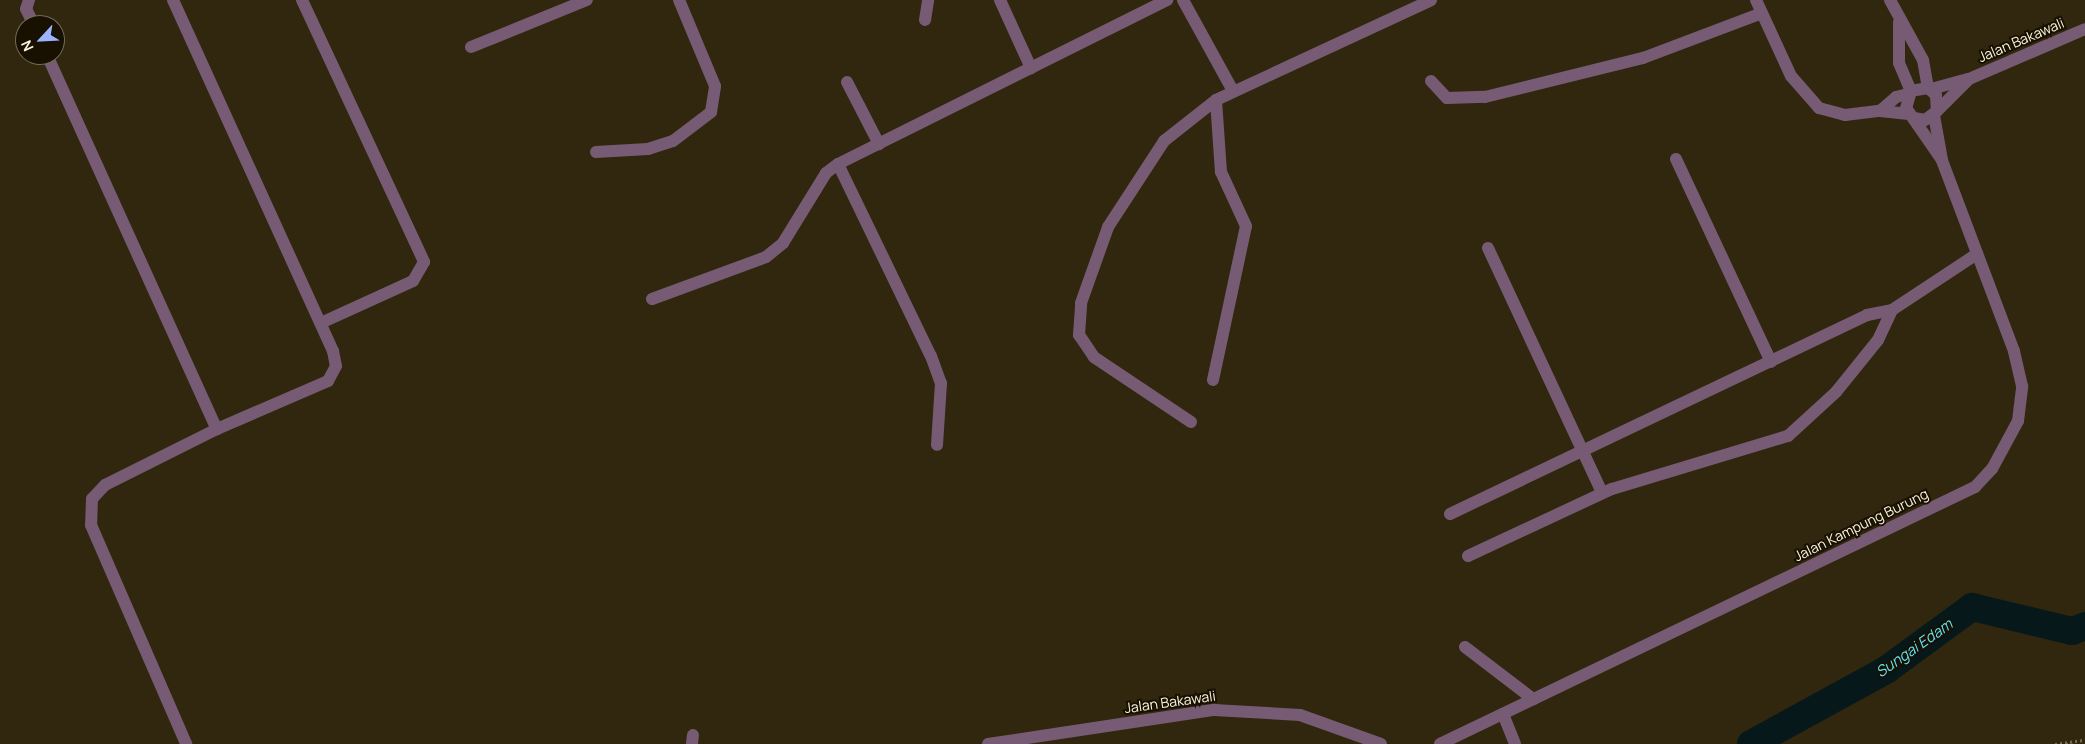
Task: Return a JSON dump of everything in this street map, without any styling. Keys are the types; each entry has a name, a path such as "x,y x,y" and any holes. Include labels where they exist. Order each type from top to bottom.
{"street":[{"path":"29,0 26,8 29,15"},
{"path":"173,0 321,323 336,366 328,381 217,429 105,485 92,498 91,525 186,744"},
{"path":"302,0 424,262 413,281 321,323"},
{"path":"471,47 587,0"},
{"path":"596,152 648,149 690,132 711,112 716,86 679,0"},
{"path":"925,20 928,0"},
{"path":"1000,0 1031,68"},
{"path":"652,299 766,257 783,243 826,173 838,164 1167,0"},
{"path":"1183,0 1232,89"},
{"path":"1191,422 1094,357 1078,335 1078,317 1108,227 1128,192 1164,141 1216,100 1232,89 1431,0"},
{"path":"1756,0 1791,76 1818,108 1858,116 1880,111 1925,120 1936,113 1969,79"},
{"path":"1890,0 1899,22 1923,60 1929,89 1936,96 1936,113 1942,160"},
{"path":"1431,81 1447,98 1485,97 1643,58 1762,13"},
{"path":"1899,22 1899,63 1909,92 1911,116 1942,160"},
{"name":"Jalan Bakawali","path":"1969,79 2085,29"},
{"path":"52,65 217,429"},
{"path":"1880,111 1896,97 1909,92 1969,79"},
{"path":"847,82 879,144"},
{"path":"1213,380 1246,226 1220,172 1216,100"},
{"path":"1676,159 1771,362"},
{"name":"Jalan Kampung Burung","path":"1440,744 1975,487 2006,449 2018,421 2022,386 2014,351 1942,160"},
{"path":"838,164 931,356 940,383 937,445"},
{"path":"1488,248 1602,493"},
{"path":"1450,514 1867,315 1892,310 1977,254"},
{"path":"1468,556 1602,493 1788,436 1836,392 1878,340 1892,310"},
{"path":"1465,647 1533,699"},
{"name":"Jalan Bakawali","path":"988,744 1214,710 1300,715 1381,744"},
{"path":"1503,714 1515,744"}],"path":[{"path":"2055,744 2085,740"}],"waterway":[{"name":"Sungai Edam","path":"1751,744 1886,670 1972,607 2072,631 2085,626"}]}
